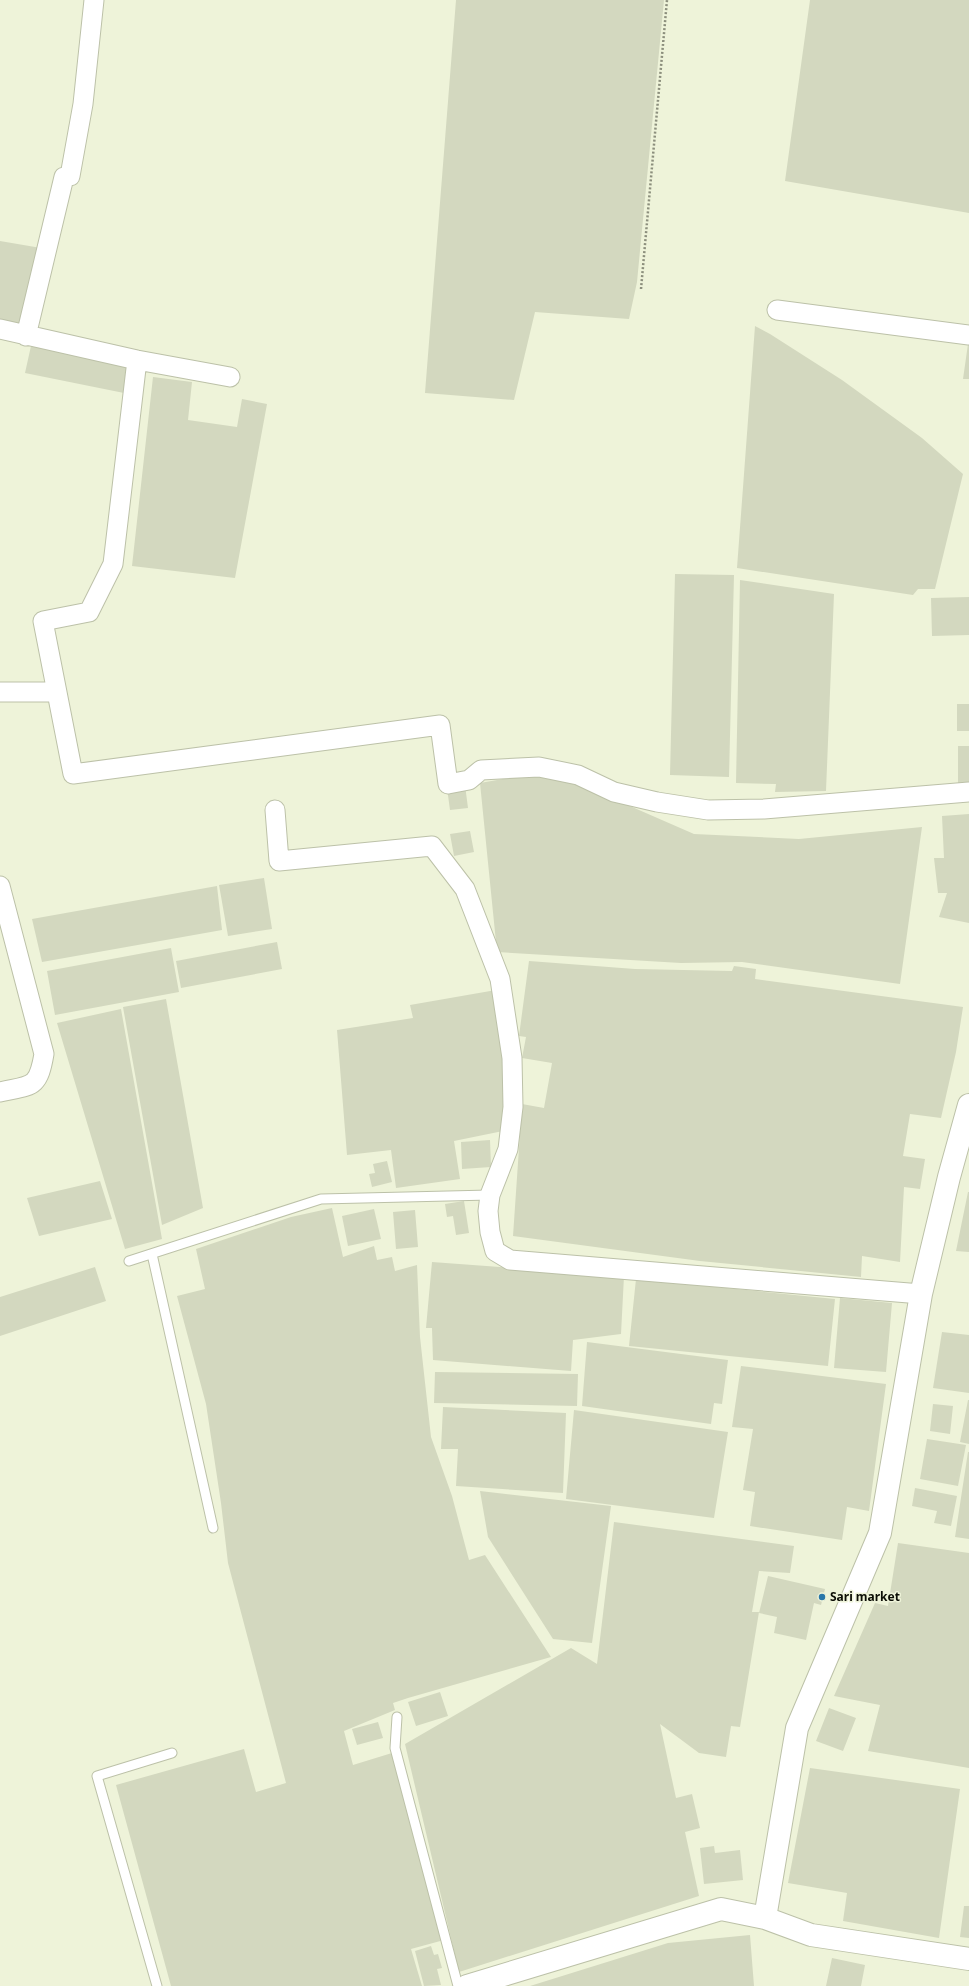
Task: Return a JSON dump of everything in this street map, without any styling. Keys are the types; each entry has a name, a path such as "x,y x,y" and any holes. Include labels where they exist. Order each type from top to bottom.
{"street":[{"path":"26,336 64,177 70,176 83,104 94,0"},
{"path":"777,310 969,335"},
{"path":"0,329 138,360 230,377"},
{"path":"138,360 113,564 89,612 43,621 73,774 440,725 448,784 470,780 482,770 539,767 578,775 614,792 657,802 708,810 764,809 969,792"},
{"path":"0,692 57,692"},
{"path":"275,810 279,861 432,846 465,889 500,979 512,1058 513,1107 508,1149 490,1195 488,1211 490,1232 495,1251 510,1260 921,1294"},
{"path":"0,886 44,1054 40,1075 29,1086 0,1092"},
{"path":"765,1918 797,1728 880,1533 921,1294 949,1177 969,1105"},
{"path":"467,1986 722,1909 765,1918 811,1935 969,1960"}],"lane":[{"path":"129,1261 321,1199 490,1195"},
{"path":"152,1254 213,1528"},
{"path":"397,1717 396,1748 458,1986"},
{"path":"157,1986 97,1776 172,1753"}],"path":[{"path":"641,289 668,0"}],"building":[{"path":"456,0 664,0 637,282 629,319 535,312 514,400 425,393"},
{"path":"810,0 969,0 969,213 785,181"},
{"path":"0,241 41,248 23,325 0,320"},
{"path":"755,326 842,380 922,438 963,474 935,589 918,589 913,595 737,568"},
{"path":"968,344 969,379 963,379"},
{"path":"31,346 129,365 124,393 25,373"},
{"path":"153,377 192,382 188,420 237,427 242,399 267,404 235,578 132,566"},
{"path":"675,574 734,575 729,777 670,775"},
{"path":"740,580 834,594 826,791 775,792 776,784 736,783"},
{"path":"969,597 969,635 932,636 931,598"},
{"path":"957,704 969,704 969,731 957,731"},
{"path":"958,746 969,746 969,783 958,783"},
{"path":"536,773 584,786 694,834 799,839 922,827 900,984 742,962 681,963 497,952 480,783"},
{"path":"465,785 468,808 450,810 447,788"},
{"path":"969,814 969,923 939,917 947,893 938,893 934,858 944,858 942,816"},
{"path":"470,831 474,852 454,856 450,834"},
{"path":"264,878 272,929 228,936 219,885"},
{"path":"217,886 222,930 42,962 32,919"},
{"path":"277,942 282,969 181,988 176,961"},
{"path":"171,948 179,992 55,1015 47,971"},
{"path":"529,961 635,969 732,971 734,966 756,969 755,979 963,1007 956,1052 941,1118 910,1114 903,1156 925,1159 920,1189 904,1187 900,1262 862,1256 861,1277 700,1261 513,1236 522,1104 544,1108 552,1063 522,1058 526,1037 519,1036"},
{"path":"496,990 509,1072 503,1131 454,1141 460,1179 396,1188 391,1150 347,1155 337,1030 413,1018 410,1005"},
{"path":"166,999 203,1208 162,1225 123,1007"},
{"path":"121,1009 162,1239 125,1249 57,1023"},
{"path":"490,1140 491,1167 462,1169 461,1142"},
{"path":"387,1161 392,1182 372,1187 369,1174 375,1173 373,1164"},
{"path":"100,1181 112,1219 39,1236 27,1198"},
{"path":"968,1192 969,1252 956,1251"},
{"path":"464,1201 469,1233 456,1235 453,1216 447,1217 445,1204"},
{"path":"332,1208 343,1257 374,1246 377,1260 392,1257 395,1271 417,1265 420,1337 431,1437 452,1496 469,1560 485,1555 551,1657 393,1703 395,1710 344,1731 353,1765 392,1753 444,1940 411,1949 422,1986 171,1986 116,1785 244,1749 256,1792 286,1783 228,1563 221,1503 206,1404 177,1296 205,1289 196,1249 291,1217"},
{"path":"374,1209 381,1239 348,1246 342,1216"},
{"path":"415,1210 418,1247 396,1249 393,1212"},
{"path":"432,1262 624,1276 621,1334 573,1340 571,1371 433,1360 432,1328 426,1328"},
{"path":"95,1267 106,1301 0,1336 0,1297"},
{"path":"636,1279 835,1299 828,1366 629,1346"},
{"path":"840,1298 892,1303 886,1372 834,1368"},
{"path":"942,1332 969,1335 969,1393 933,1388"},
{"path":"587,1342 728,1360 722,1404 714,1403 711,1424 582,1406"},
{"path":"741,1366 886,1384 869,1511 847,1507 842,1540 750,1526 755,1492 743,1490 753,1429 732,1427"},
{"path":"435,1372 578,1374 577,1406 434,1403"},
{"path":"969,1400 969,1444 960,1442"},
{"path":"933,1404 953,1406 950,1434 930,1431"},
{"path":"443,1407 566,1413 563,1493 456,1486 458,1449 441,1449"},
{"path":"574,1410 728,1432 714,1518 566,1499"},
{"path":"927,1439 966,1445 958,1486 920,1479"},
{"path":"969,1452 969,1539 955,1537"},
{"path":"915,1488 957,1496 951,1526 934,1523 937,1511 912,1506"},
{"path":"480,1491 611,1506 592,1643 553,1639 488,1537"},
{"path":"614,1522 794,1546 790,1573 759,1571 752,1612 759,1612 740,1727 731,1726 726,1757 699,1753 660,1724 676,1798 692,1794 700,1828 685,1832 699,1896 459,1972 405,1744 571,1648 597,1664"},
{"path":"898,1543 969,1553 969,1768 868,1751 880,1705 834,1696 875,1603 888,1606"},
{"path":"768,1576 825,1589 821,1605 814,1603 806,1640 774,1633 777,1617 759,1613"},
{"path":"440,1692 448,1716 416,1726 408,1702"},
{"path":"829,1708 856,1718 843,1751 816,1741"},
{"path":"378,1722 383,1738 357,1745 352,1729"},
{"path":"810,1768 960,1789 939,1938 843,1921 847,1893 788,1883"},
{"path":"714,1846 715,1853 740,1850 743,1880 704,1884 700,1848"},
{"path":"964,1906 969,1906 969,1938 960,1937"},
{"path":"750,1935 754,1986 530,1986 668,1943"},
{"path":"431,1946 434,1955 438,1954 442,1968 437,1969 441,1985 424,1986 415,1951"},
{"path":"832,1958 865,1965 861,1986 826,1986"}],"place":[{"name":"Sari market","path":"822,1597"}]}
